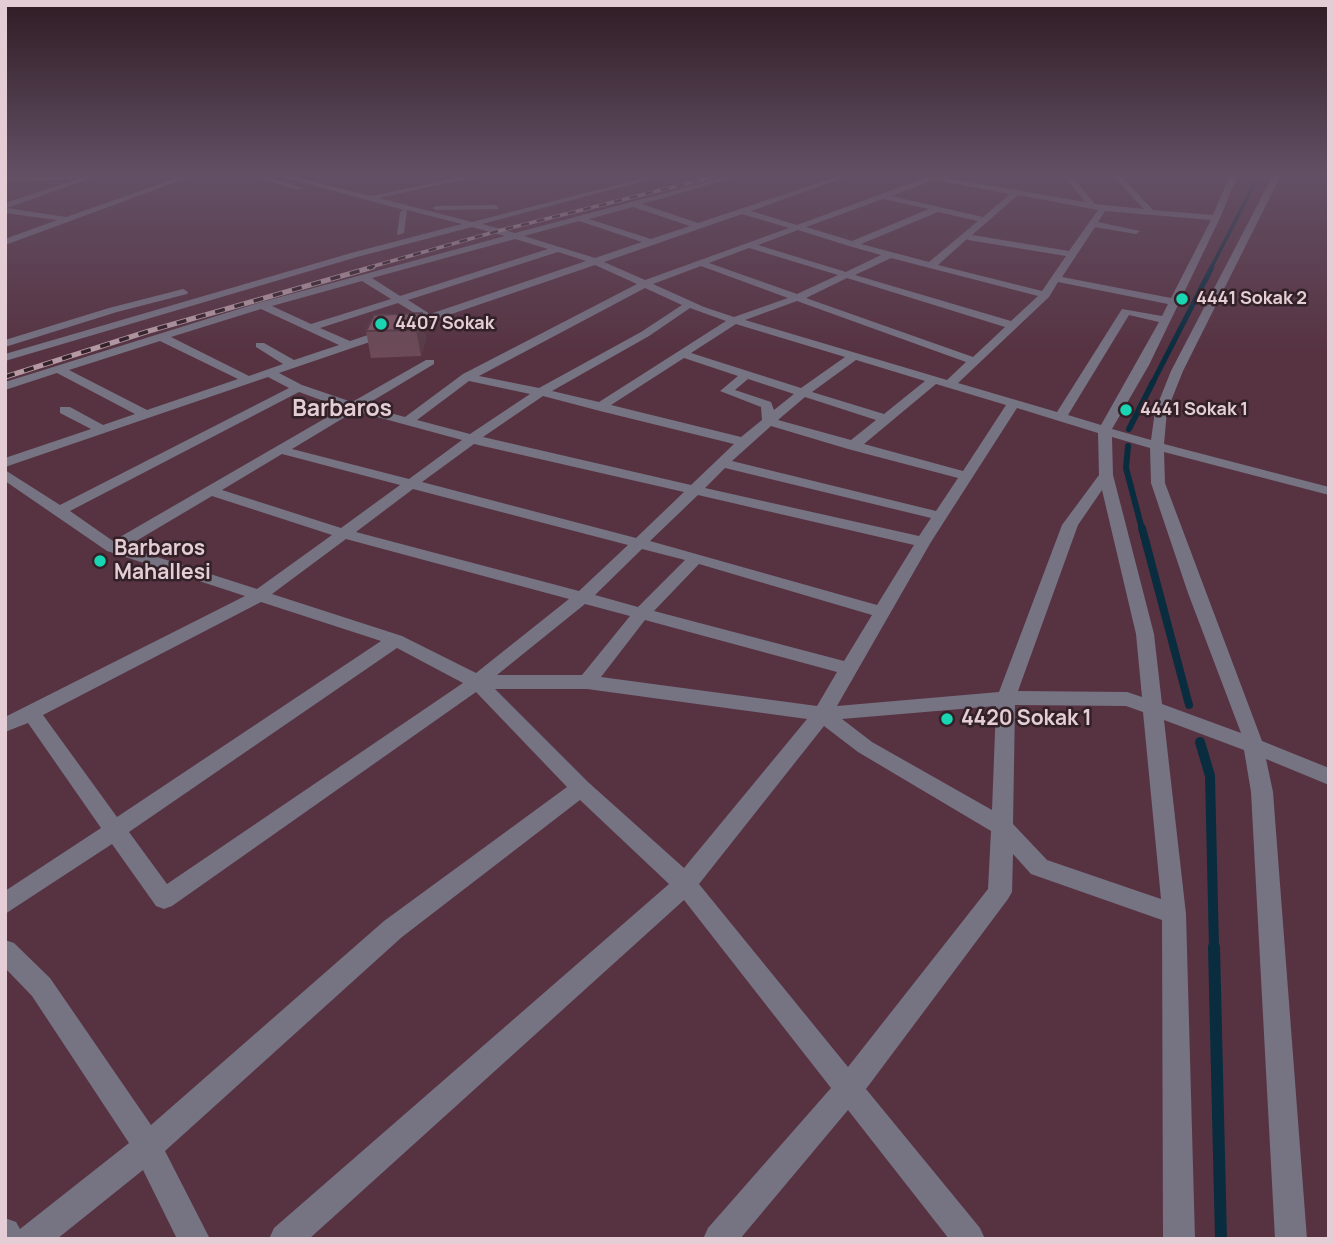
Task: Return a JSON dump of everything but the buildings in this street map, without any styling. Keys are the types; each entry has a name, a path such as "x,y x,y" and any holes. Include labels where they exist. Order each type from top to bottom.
{"street":[{"path":"5,242 24,235"},
{"path":"212,284 392,235"},
{"path":"5,358 218,293 426,235"},
{"path":"507,235 595,261 690,304 735,320 1157,446 1329,491"},
{"path":"5,386 262,305 515,235"},
{"path":"629,235 650,242"},
{"path":"5,463 671,235"},
{"path":"407,421 467,377 645,284 779,235"},
{"path":"821,235 1045,295"},
{"path":"852,244 874,235"},
{"path":"950,384 1045,295 1087,235"},
{"path":"1179,1239 1174,914 1145,634 1123,535 1106,475 1105,430 1143,365 1207,235"},
{"path":"1246,235 1177,370 1161,411 1157,446 1158,483 1196,593 1250,728 1262,792 1291,1239"},
{"path":"932,265 968,237 1074,255"},
{"path":"751,246 1011,325"},
{"path":"309,328 557,250"},
{"path":"600,407 735,320 797,298 890,255"},
{"path":"700,263 974,361"},
{"path":"363,277 429,318"},
{"path":"1056,279 1174,302"},
{"path":"5,344 113,310 199,288"},
{"path":"5,725 257,597 472,439 541,392 645,334 690,304"},
{"path":"262,305 348,345"},
{"path":"1061,416 1126,312 1164,320"},
{"path":"159,336 248,380"},
{"path":"260,345 293,365"},
{"path":"682,354 885,419"},
{"path":"31,712 164,899 477,682 583,597 640,544 692,489 744,442 804,392 854,356"},
{"path":"113,548 430,362"},
{"path":"58,369 146,415"},
{"path":"268,372 298,388 354,407 472,439 923,542"},
{"path":"747,374 726,391 767,405 769,422"},
{"path":"467,377 541,392 744,442"},
{"path":"853,446 933,380"},
{"path":"59,511 298,388"},
{"path":"285,1239 685,884 822,714 923,542 1014,402"},
{"path":"65,410 103,430"},
{"path":"769,422 966,476"},
{"path":"281,450 696,558 882,612"},
{"path":"722,463 940,516"},
{"path":"5,474 113,548 396,640 477,682 581,788 685,884 969,1239"},
{"path":"719,1239 850,1087 1000,892 1006,698 1070,525 1106,475"},
{"path":"211,491 346,534 849,669"},
{"path":"587,682 641,614 696,558"},
{"path":"5,904 117,831 396,640"},
{"path":"477,682 587,682 822,714 1006,698 1127,699 1253,745 1329,777"},
{"path":"822,714 865,747 1002,827 1039,867 1174,914"},
{"path":"32,1239 147,1148 393,929 581,788"},
{"path":"5,951 41,988 135,1124 194,1239"},
{"path":"5,1233 9,1239"}],"waterway":[{"path":"1211,268 1228,235"},
{"path":"1152,384 1212,267"},
{"path":"1129,429 1153,382"},
{"path":"1128,446 1126,468 1142,529"},
{"path":"1142,528 1189,705"},
{"path":"1200,742 1210,776 1214,948"},
{"path":"1214,947 1221,1239"}],"railway":[{"path":"367,268 484,235"},
{"path":"5,377 149,331 373,267"}],"place":[{"name":"4441 Sokak 2","path":"1182,299"},
{"name":"4407 Sokak","path":"381,324"},
{"name":"4441 Sokak 1","path":"1126,410"},
{"name":"Barbaros Mahallesi","path":"100,561"},
{"name":"4420 Sokak 1","path":"947,719"}],"district":[{"name":"Barbaros","path":"342,410"}]}
